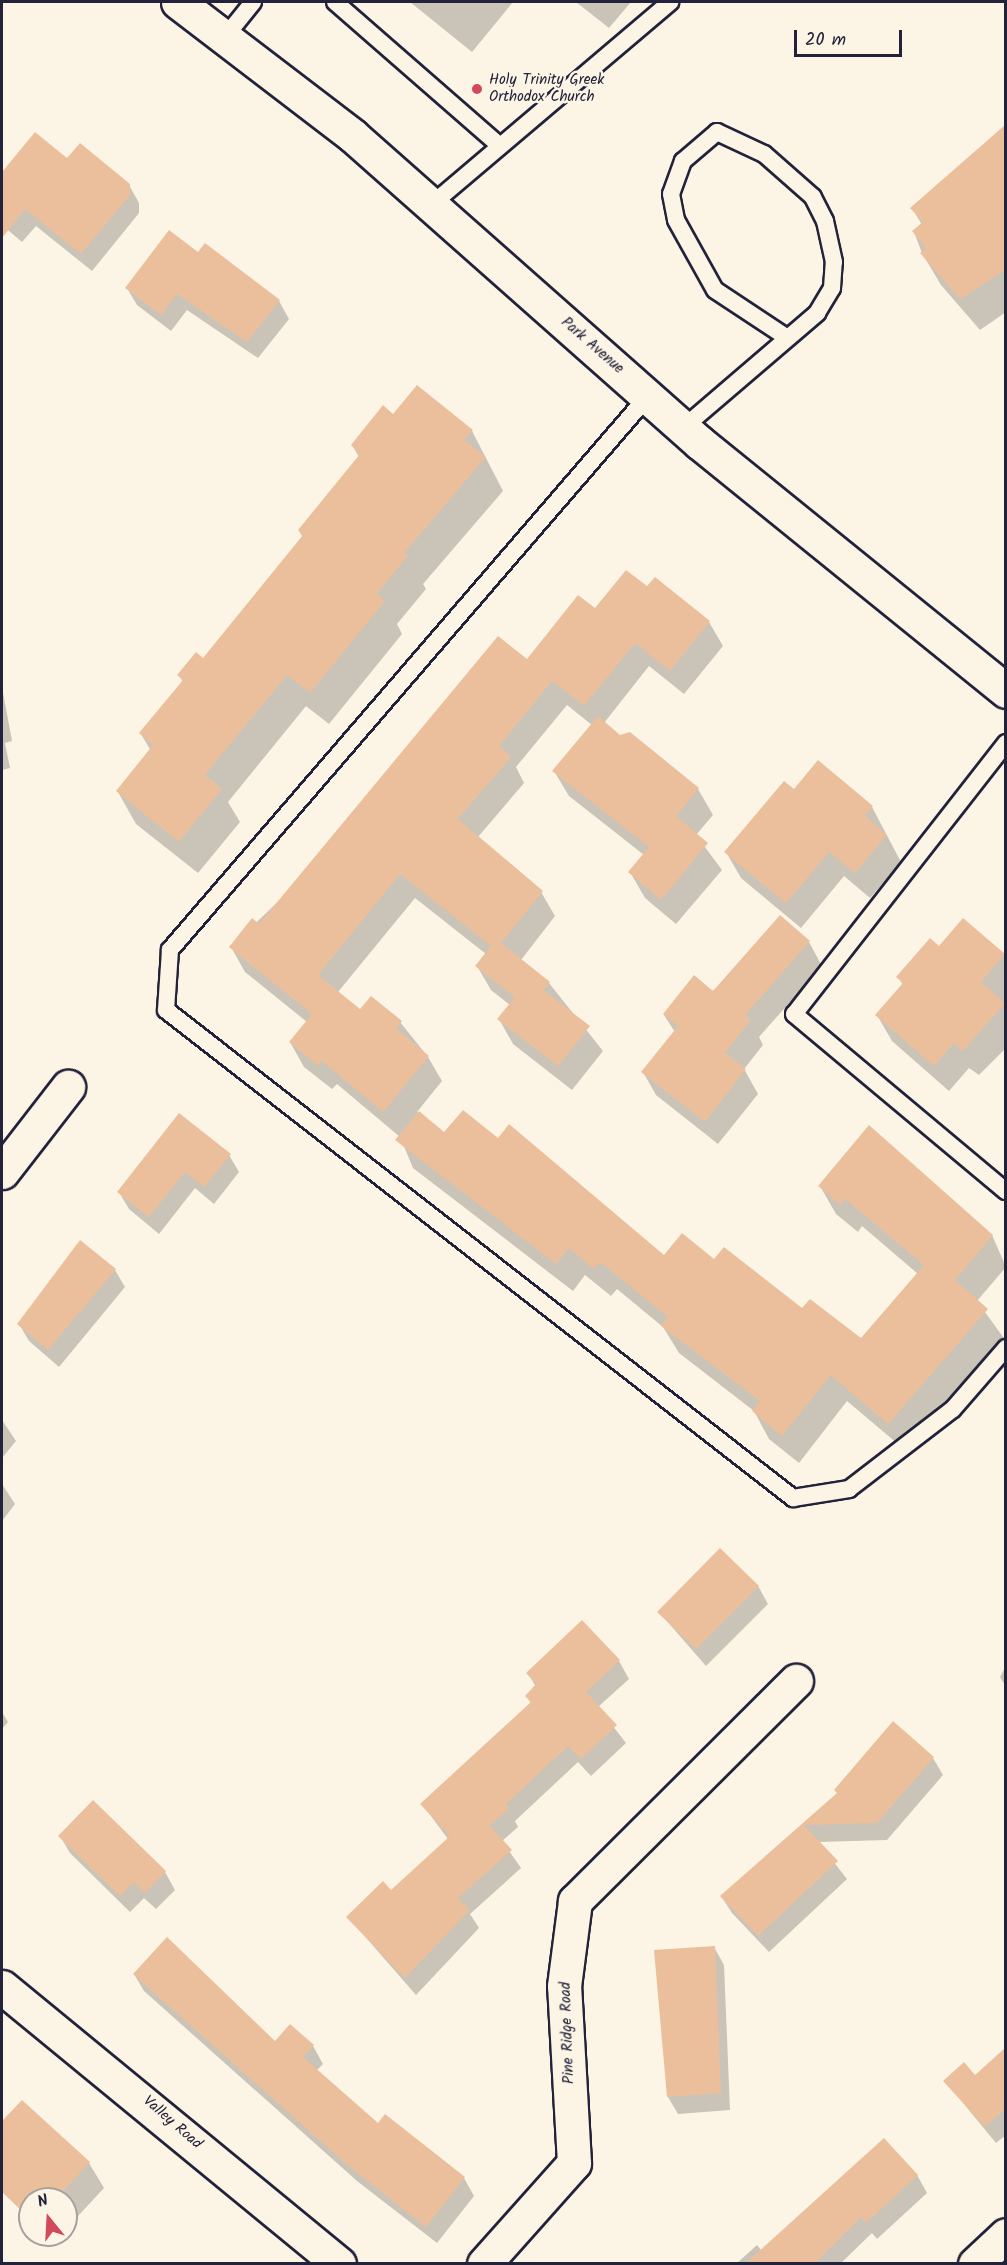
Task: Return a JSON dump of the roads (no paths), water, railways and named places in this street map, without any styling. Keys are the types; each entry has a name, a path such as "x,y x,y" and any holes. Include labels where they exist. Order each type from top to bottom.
{"street":[{"name":"Park Avenue","path":"178,2 225,37 431,205 683,428 1005,691"},
{"path":"2,1172 68,1087"},
{"name":"Pine Ridge Road","path":"484,2264 574,2163 564,1986 575,1902 796,1681"},
{"name":"Valley Road","path":"2,1987 339,2264"},
{"path":"975,2264 1005,2235"}],"lane":[{"path":"225,37 253,2"},
{"path":"335,2 500,146"},
{"path":"431,205 670,2"},
{"path":"683,428 786,337 817,313 832,288 834,262 825,221 813,197 764,154 717,132 683,161 671,194 676,220 716,290 786,337"},
{"path":"648,396 170,950 166,1010 793,1497 849,1489 953,1409 1005,1348"},
{"path":"1005,743 794,1014 1005,1191"}],"place":[{"name":"Holy Trinity Greek Orthodox Church","path":"477,89"}]}
